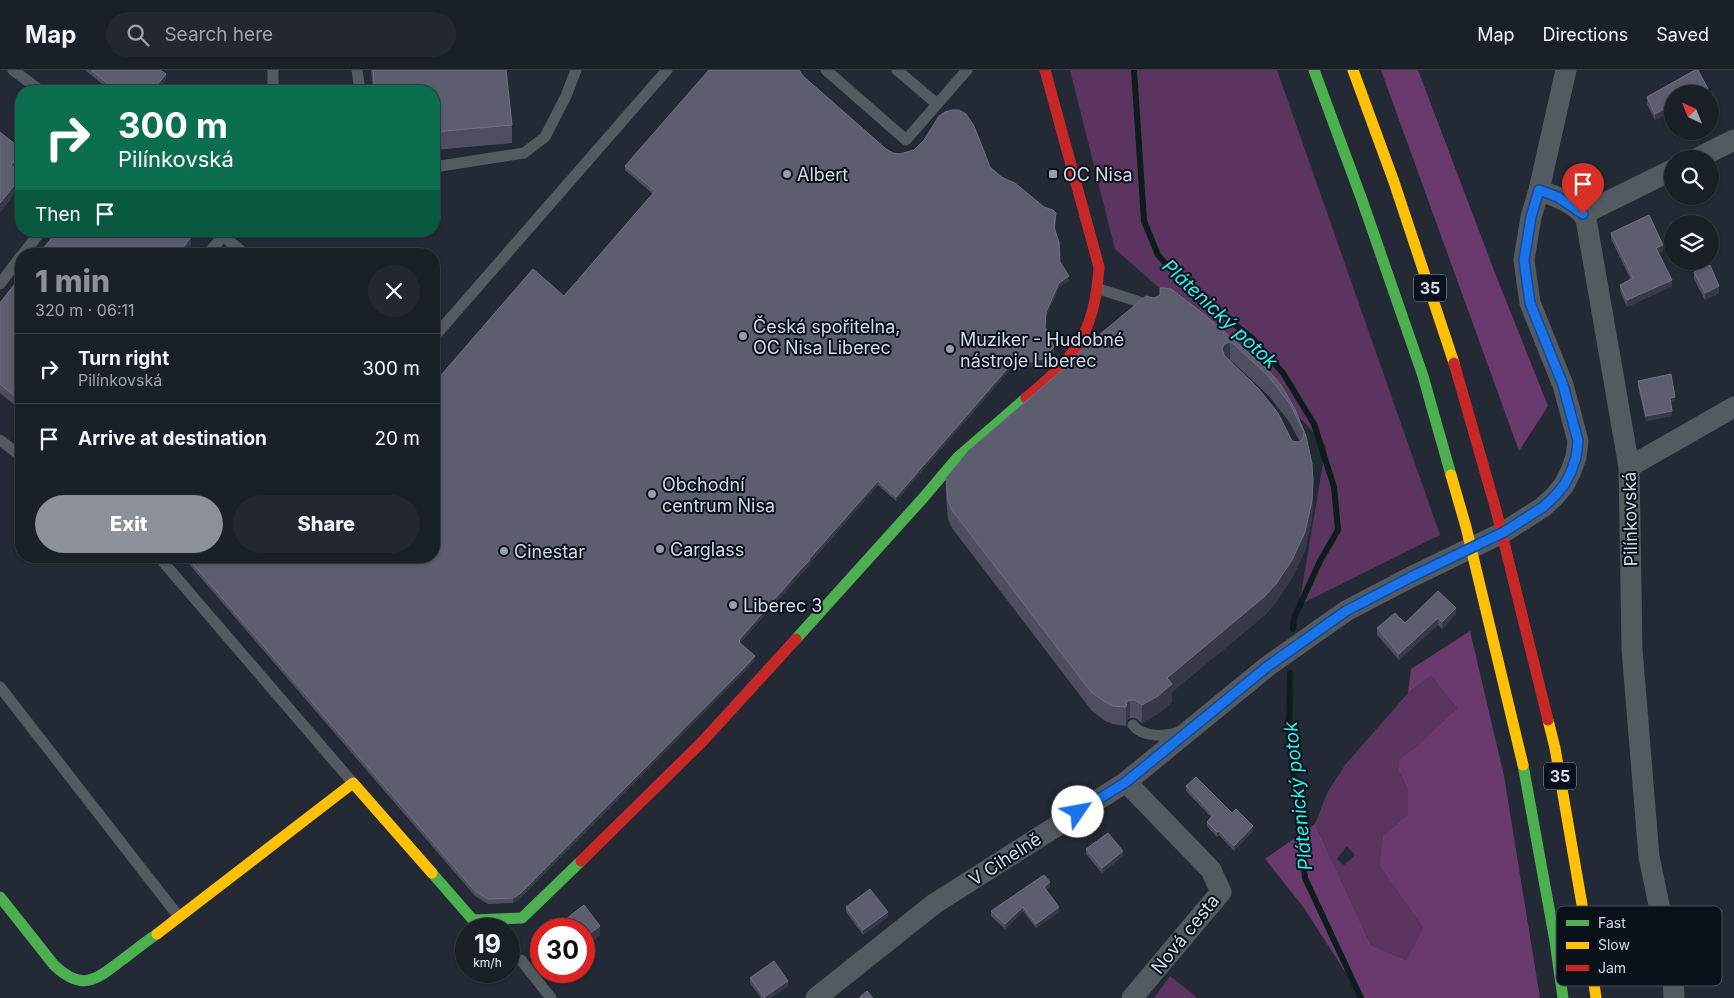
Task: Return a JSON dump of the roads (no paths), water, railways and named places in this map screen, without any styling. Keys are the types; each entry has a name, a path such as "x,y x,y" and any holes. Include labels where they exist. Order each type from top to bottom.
{"main road":[{"path":"0,897 59,970 86,986 100,978 180,918 353,783 474,920 522,918 702,742 924,498 957,458 1057,372 1071,356 1086,332 1095,310 1099,268 1045,70"},
{"name":"35","path":"1314,70 1362,200 1423,376 1466,527 1521,752 1556,949"},
{"name":"35","path":"1353,70 1394,182 1456,368 1496,510 1555,748 1582,906"}],"street":[{"path":"1566,70 1539,190 1558,197 1583,214 1664,174"},
{"path":"1714,150 1734,140"},
{"name":"V Cihelně","path":"816,998 934,904 1126,782 1268,666 1346,611 1504,532 1543,507 1554,497 1564,485 1571,472 1576,457 1578,441 1563,385 1530,303 1524,260 1531,217 1539,190"},
{"name":"Pilínkovská","path":"1583,214 1586,219 1629,467 1632,649 1649,858 1659,906"},
{"path":"1629,467 1734,407"},
{"name":"Nová cesta","path":"1126,782 1211,870 1221,892 1132,998"}],"lane":[{"path":"13,70 33,85"},
{"path":"273,70 273,85"},
{"path":"357,70 359,85"},
{"path":"440,165 524,153 545,137 566,96 576,70"},
{"path":"440,330 667,70"},
{"path":"826,70 906,140 967,70"},
{"path":"897,70 937,104"},
{"path":"28,248 36,237"},
{"path":"211,248 218,237"},
{"path":"225,237 238,248"},
{"path":"0,284 15,264"},
{"path":"1098,289 1138,301 1153,309"},
{"path":"0,440 15,451"},
{"path":"924,498 938,498"},
{"path":"164,563 353,783"},
{"path":"0,688 180,918"},
{"path":"1133,725 1137,730 1146,734 1163,735 1174,734 1194,726"},
{"path":"521,960 552,998"}],"waterway":[{"name":"Plátenický potok","path":"1134,70 1144,221 1158,255 1185,285 1252,338 1283,373 1314,424 1334,487 1338,530 1320,561 1294,618 1293,629"},
{"name":"Plátenický potok","path":"1290,673 1289,733 1305,878 1361,998"}],"place":[{"name":"Albert","path":"787,174"},
{"name":"OC Nisa","path":"1053,174"},
{"name":"Česká spořitelna, OC Nisa Liberec","path":"743,336"},
{"name":"Muziker - Hudobné nástroje Liberec","path":"950,349"},
{"name":"Obchodní centrum Nisa","path":"652,494"},
{"name":"Carglass","path":"660,549"},
{"name":"Cinestar","path":"504,551"},
{"name":"Liberec 3","path":"733,605"}]}
